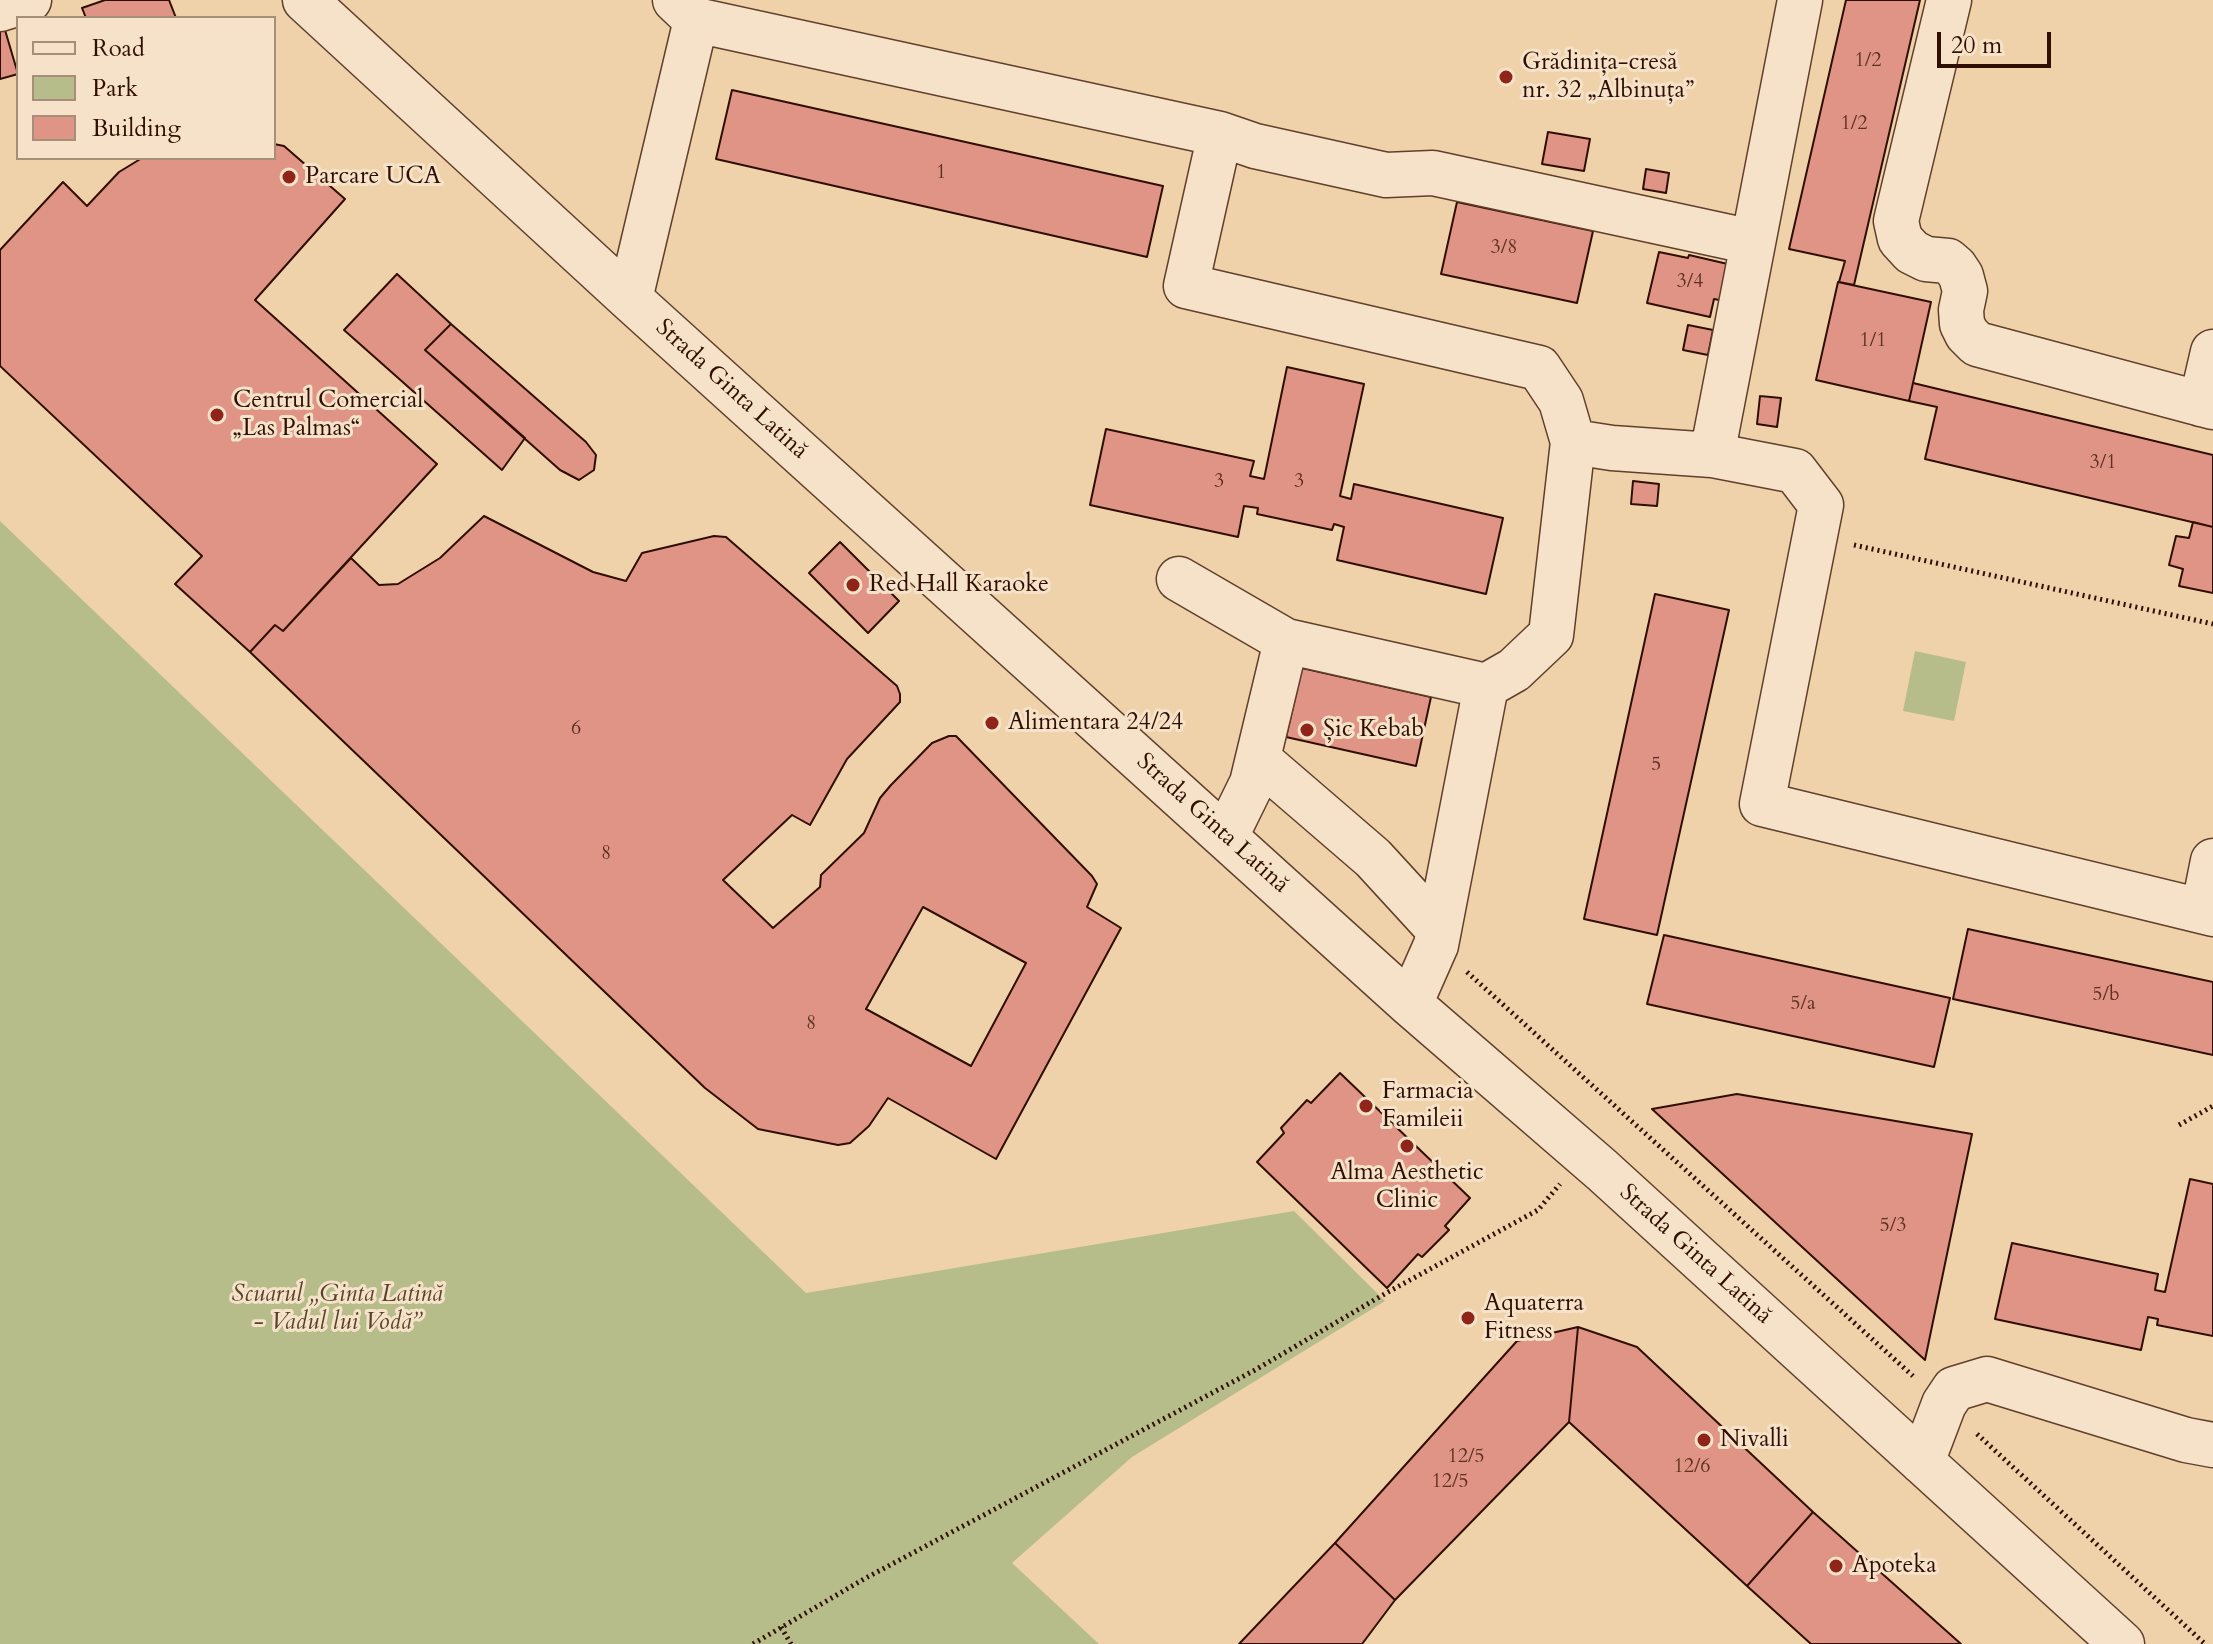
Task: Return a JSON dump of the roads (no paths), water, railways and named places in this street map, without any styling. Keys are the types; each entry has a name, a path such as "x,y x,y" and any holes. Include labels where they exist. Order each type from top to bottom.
{"street":[{"path":"0,9 29,0"},
{"name":"Strada Ginta Latină","path":"305,0 630,299 1410,1004 1602,1170 2122,1644"},
{"path":"1712,455 1800,0"},
{"path":"1949,0 1896,221 1900,239 1912,252 1926,259 1948,261 1961,276 1965,291 1962,324 1967,334 1977,344 2207,405 2213,352"},
{"path":"630,299 686,10 1386,175 1433,173 1752,242"},
{"path":"1179,579 1286,641 1486,686 1514,670 1551,635 1573,442 1561,401 1539,368 1186,286 1220,134"},
{"path":"1573,442 1712,455 1795,471 1821,505 1762,804 2208,912 2213,861"},
{"path":"1226,836 1252,783 1286,641"},
{"path":"1410,1004 1438,937 1486,686"},
{"path":"1258,759 1373,858 1438,937"},
{"path":"1922,1462 1944,1404 1954,1389 1987,1379 2186,1440 2213,1445"}],"place":[{"name":"Grădinița-cresă nr. 32 „Albinuța”","path":"1506,77"},
{"name":"Parcare UCA","path":"289,177"},
{"name":"Centrul Comercial „Las Palmas“","path":"217,415"},
{"name":"Red Hall Karaoke","path":"853,585"},
{"name":"Alimentara 24/24","path":"992,723"},
{"name":"Șic Kebab","path":"1307,730"},
{"name":"Farmacia Famileii","path":"1366,1106"},
{"name":"Alma Aesthetic Clinic","path":"1407,1146"},
{"name":"Aquaterra Fitness","path":"1468,1318"},
{"name":"Nivalli","path":"1704,1440"},
{"name":"Apoteka","path":"1836,1566"}],"park label":[{"name":"Scuarul „Ginta Latină - Vadul lui Vodă”","path":"337,1309"}]}
